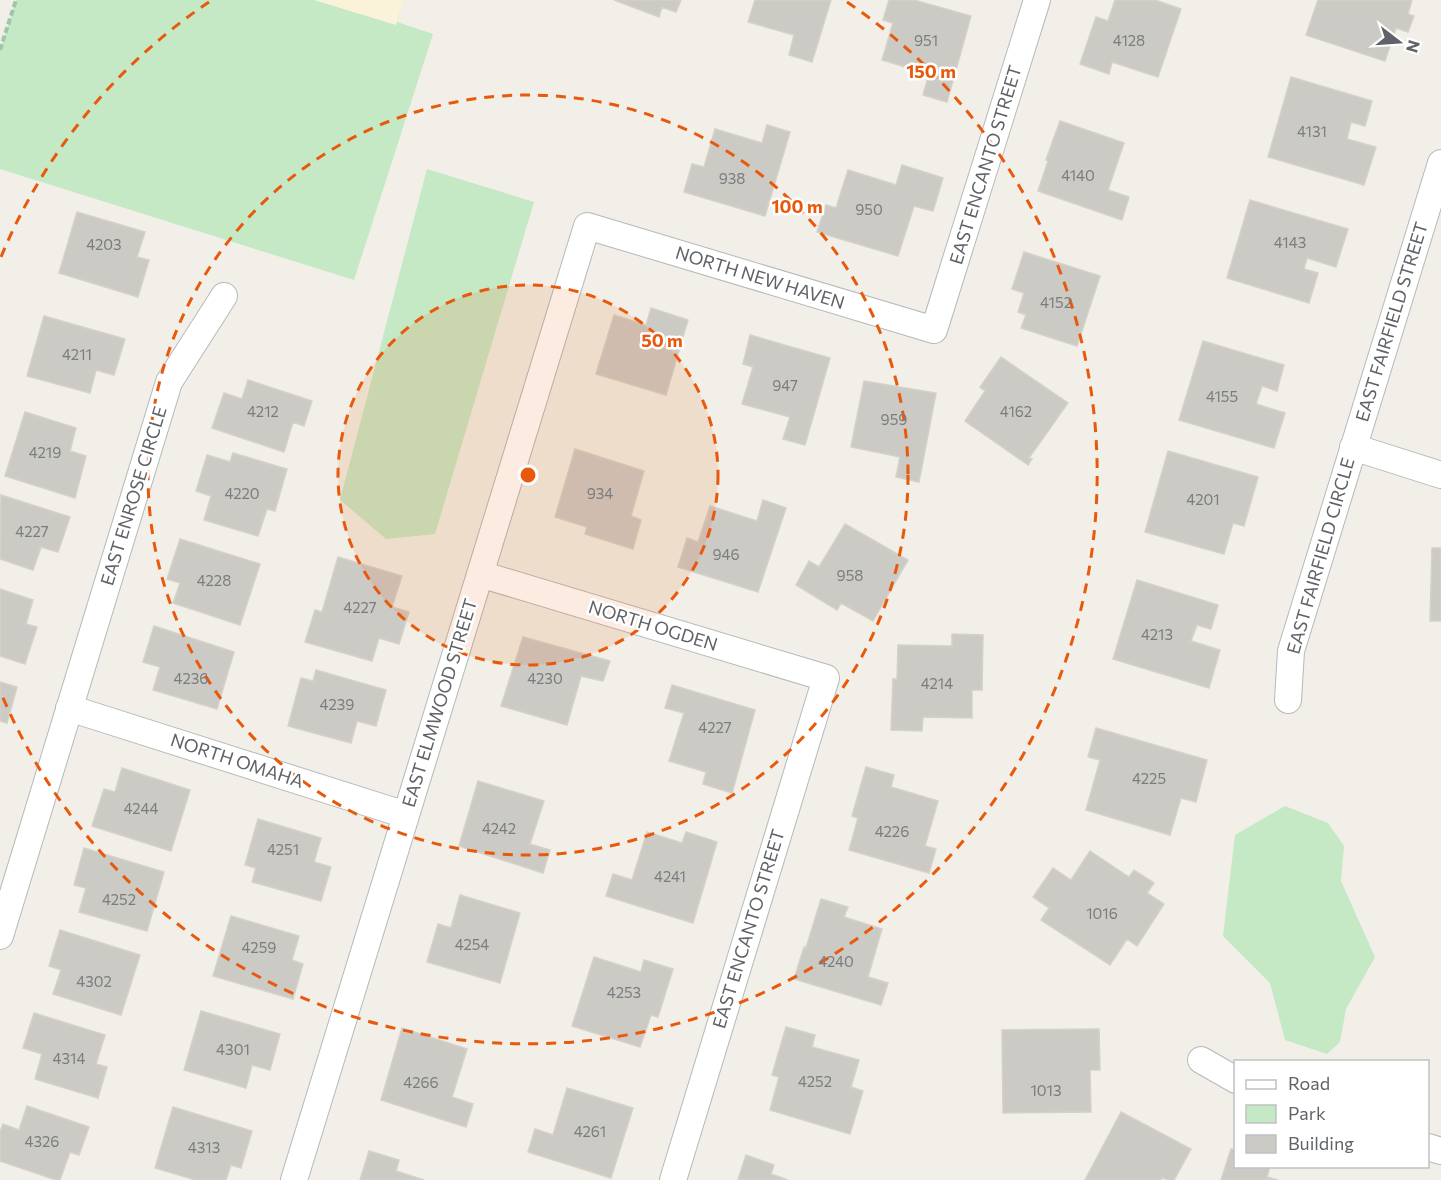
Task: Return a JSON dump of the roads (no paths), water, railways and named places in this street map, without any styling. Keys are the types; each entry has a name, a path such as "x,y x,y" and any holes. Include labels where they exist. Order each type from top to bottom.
{"street":[{"name":"EAST ENCANTO STREET","path":"934,330 1037,0"},
{"name":"EAST FAIRFIELD STREET","path":"1353,447 1441,163"},
{"name":"NORTH NEW HAVEN","path":"587,226 934,330"},
{"name":"EAST ELMWOOD STREET","path":"294,1180 587,226"},
{"name":"EAST ENROSE CIRCLE","path":"0,936 169,382 224,296"},
{"path":"1353,447 1441,475"},
{"name":"EAST FAIRFIELD CIRCLE","path":"1288,700 1291,651 1353,447"},
{"name":"NORTH OGDEN","path":"480,574 826,678"},
{"name":"EAST ENCANTO STREET","path":"672,1180 826,678"},
{"name":"NORTH OMAHA","path":"69,708 406,815"},
{"path":"1202,1060 1234,1079"}]}
